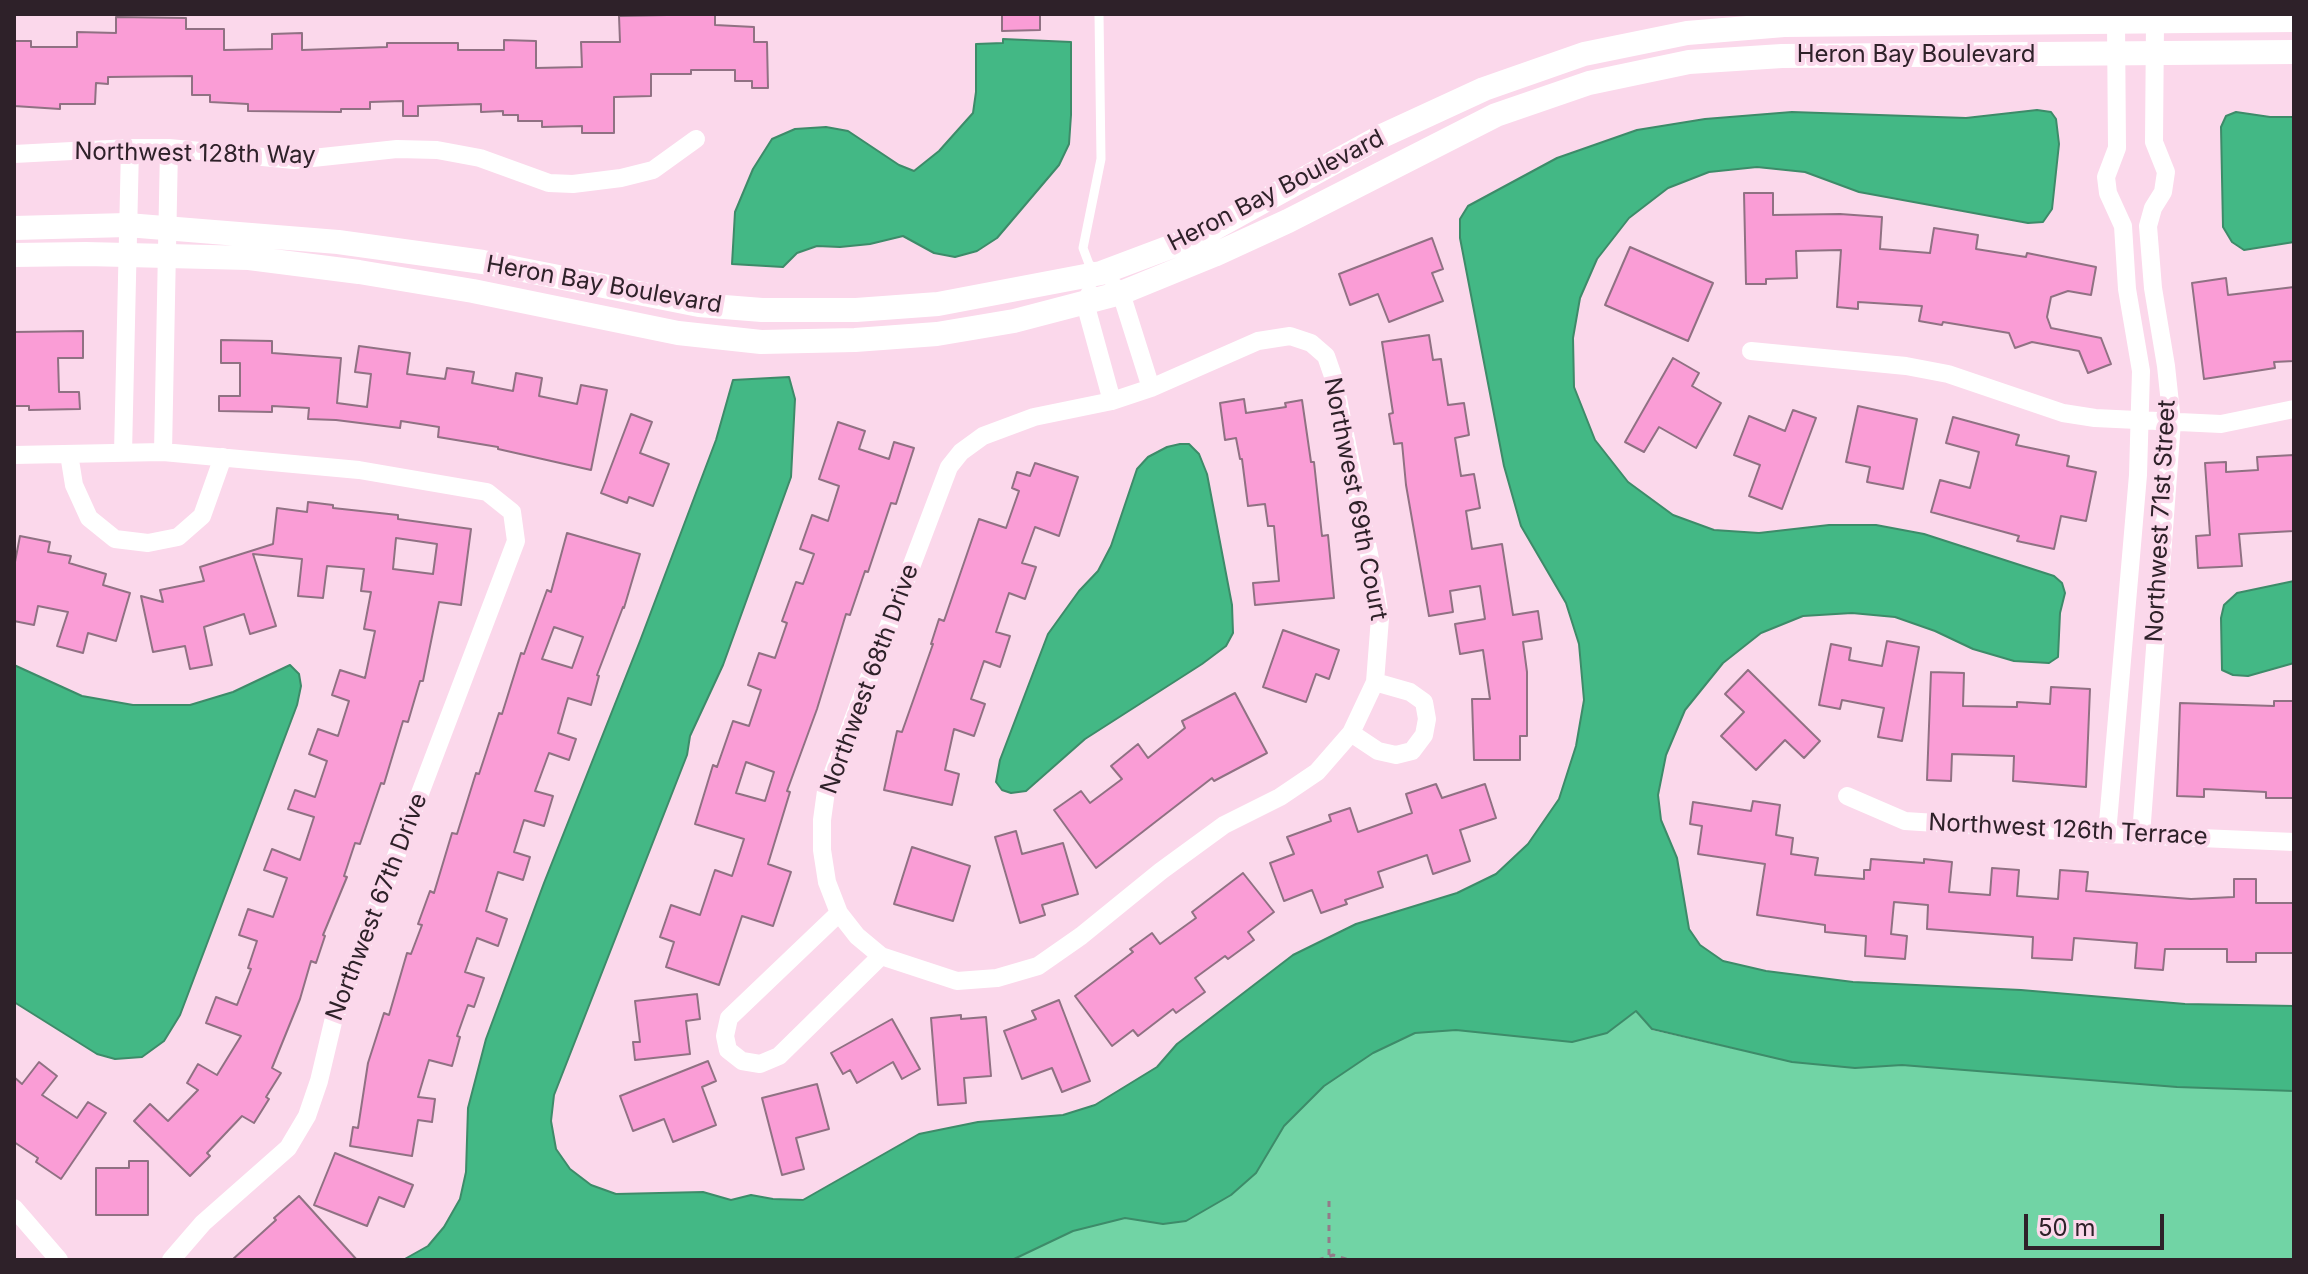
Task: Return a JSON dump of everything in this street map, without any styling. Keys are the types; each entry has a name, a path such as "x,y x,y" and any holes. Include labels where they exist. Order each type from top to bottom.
{"street":[{"name":"Heron Bay Boulevard","path":"14,228 127,225 338,242 469,260 699,305 762,310 856,310 938,304 1101,273 1202,235 1382,136 1484,89 1584,54 1687,33 1784,25 2294,20"},
{"name":"Northwest 71st Street","path":"2107,834 2138,475 2141,371 2127,289 2123,226 2108,193 2106,177 2117,148 2116,22"},
{"name":"Northwest 71st Street","path":"2141,835 2172,422 2153,288 2148,226 2153,208 2163,192 2166,172 2154,142 2155,22"},
{"name":"Heron Bay Boulevard","path":"14,255 249,258 359,272 696,335 761,342 937,334 1014,321 1121,293 1288,221 1496,115 1589,83 1689,62 1782,56 2294,52"},
{"name":"Northwest 128th Way","path":"14,154 169,148 294,160 397,149 437,150 480,158 549,183 573,184 653,170 696,139"},
{"path":"123,453 125,255 130,148"},
{"path":"163,452 169,148"},
{"path":"2114,207 2134,211 2153,208"},
{"path":"1101,273 1121,293 1151,388 1112,401 1085,303 1101,273"},
{"name":"Northwest 69th Court","path":"1151,388 1258,341 1290,336 1311,343 1326,356 1334,379 1380,618 1375,682 1351,733"},
{"path":"1751,351 1906,366 1987,386 2063,413 2095,418 2221,424 2294,409"},
{"name":"Northwest 68th Drive","path":"881,956 857,936 839,913 827,882 822,850 826,791 949,467 961,452 983,436 1034,417 1112,401"},
{"path":"14,455 163,452 223,457 202,516 178,537 148,543 115,539 89,518 74,485 69,454"},
{"name":"Northwest 67th Drive","path":"171,1260 203,1223 288,1148 307,1116 333,1022 516,541 512,512 487,492 359,470 223,457"},
{"path":"839,913 729,1018 725,1036 728,1050 742,1061 760,1064 779,1056 881,956 957,981 997,978 1038,966 1224,825 1280,797 1317,772 1351,733 1378,751 1396,755 1412,751 1424,735 1427,719 1424,702 1410,692 1375,682"},
{"name":"Northwest 126th Terrace","path":"1847,796 1905,821 2294,842"},
{"path":"14,1208 59,1260"}],"lane":[{"path":"1099,14 1101,159 1083,248 1089,264 1101,273"}],"path":[{"path":"1329,1196 1329,1255"},
{"path":"1318,1260 1329,1255 1349,1260"}],"shaded area":[{"path":"1003,39 1071,42 1071,115 1069,144 1059,165 997,238 977,251 955,257 934,253 903,236 870,244 817,246 797,253 783,267 732,264 735,212 753,169 772,139 795,129 826,127 848,131 899,165 914,171 939,151 973,113 976,44 1003,43"},
{"path":"2037,110 2051,112 2056,119 2059,144 2052,209 2043,222 2028,223 1859,192 1805,172 1757,167 1709,172 1668,188 1629,218 1597,259 1580,298 1573,338 1574,387 1595,440 1628,482 1673,515 1714,530 1759,533 1829,525 1876,525 1924,534 2054,576 2062,583 2065,593 2060,613 2058,657 2049,663 2014,661 1973,649 1895,617 1852,613 1803,616 1761,633 1723,663 1685,710 1666,755 1658,795 1661,820 1677,858 1689,929 1700,945 1723,961 1766,971 1853,982 2021,990 2185,1004 2294,1006 2294,1091 2177,1087 1902,1065 1855,1068 1792,1062 1652,1029 1636,1011 1607,1033 1572,1042 1456,1030 1415,1033 1373,1053 1324,1086 1284,1126 1256,1173 1231,1195 1186,1221 1163,1224 1125,1218 1073,1231 1012,1260 403,1260 428,1246 444,1227 460,1199 466,1172 468,1108 486,1039 716,440 733,380 789,377 795,399 791,477 723,665 690,736 687,755 554,1095 551,1121 556,1149 570,1169 591,1185 616,1194 703,1192 731,1200 751,1195 803,1200 919,1134 978,1122 1063,1115 1095,1105 1157,1067 1177,1044 1293,955 1356,924 1457,893 1496,874 1528,844 1559,799 1576,746 1584,700 1579,644 1566,603 1521,526 1504,466 1460,238 1460,219 1468,206 1557,158 1637,130 1705,119 1792,112 1966,118"},
{"path":"2236,112 2294,117 2294,242 2244,250 2232,242 2223,227 2221,127 2226,116"},
{"path":"1180,444 1189,444 1199,454 1207,474 1232,605 1233,633 1226,646 1085,739 1026,791 1011,793 1002,790 996,782 1000,760 1048,634 1079,591 1098,571 1111,546 1137,469 1148,457"},
{"path":"2294,581 2294,663 2248,676 2222,670 2221,618 2224,605 2237,593"},
{"path":"14,665 82,696 133,705 190,705 233,692 290,665 299,674 301,686 297,705 180,1015 164,1041 142,1057 115,1059 97,1054 14,1002"},
{"path":"1637,1011 1652,1030 1792,1062 1855,1068 1902,1065 2177,1087 2294,1091 2294,1260 1012,1260 1073,1231 1125,1217 1163,1224 1256,1173 1284,1126 1324,1086 1373,1053 1415,1033 1456,1030 1572,1042 1607,1033"}],"building":[{"path":"715,14 715,25 754,27 754,42 767,42 768,88 752,88 752,81 735,81 735,70 651,74 651,96 614,97 614,133 582,133 582,126 542,127 542,121 518,121 518,115 503,115 503,111 481,112 481,104 418,106 418,116 403,116 403,101 370,102 370,109 341,109 341,112 248,111 248,104 210,102 210,95 192,95 192,76 108,77 108,84 96,83 95,104 60,104 60,109 14,106 14,41 31,41 31,47 77,47 77,32 116,33 116,17 186,18 186,29 224,29 224,50 272,49 272,34 302,33 302,50 387,47 387,43 458,43 458,50 504,50 504,40 536,41 536,68 582,67 581,42 620,42 619,16"},
{"path":"1002,14 1040,14 1040,30 1002,31"},
{"path":"1744,193 1773,193 1773,215 1882,217 1880,249 1930,253 1934,228 1978,235 1976,249 2026,257 2027,253 2096,267 2091,295 2068,291 2051,297 2047,317 2051,328 2101,338 2111,364 2088,373 2079,351 2032,342 2015,348 2009,333 1919,321 1922,306 1858,302 1858,309 1837,307 1841,250 1796,251 1797,278 1766,279 1766,284 1746,284"},
{"path":"1432,238 1443,269 1432,273 1443,301 1389,322 1378,294 1350,305 1339,274"},
{"path":"1630,247 1713,283 1688,341 1605,305"},
{"path":"2226,278 2228,295 2294,287 2294,361 2274,362 2275,368 2204,379 2192,283"},
{"path":"83,331 83,358 58,358 59,392 79,392 80,409 29,410 29,406 14,406 14,332"},
{"path":"1429,335 1433,360 1441,359 1448,405 1464,403 1469,435 1455,438 1461,476 1474,474 1480,508 1466,511 1472,549 1502,544 1513,615 1538,611 1542,639 1523,642 1527,672 1527,736 1520,736 1520,760 1474,760 1472,699 1490,699 1483,650 1460,654 1455,624 1485,619 1480,586 1450,591 1453,612 1429,616 1406,485 1402,443 1394,444 1389,414 1393,413 1382,342"},
{"path":"221,340 272,341 272,353 341,358 337,403 367,407 371,374 355,372 359,346 410,353 407,374 445,379 447,368 474,372 472,383 513,391 516,373 542,378 539,396 577,404 581,385 607,390 591,470 498,447 438,437 439,427 401,421 400,428 308,419 309,408 272,406 272,412 219,411 219,396 240,396 240,363 221,363"},
{"path":"1673,358 1699,373 1692,386 1721,403 1696,448 1659,427 1644,452 1625,442"},
{"path":"1244,399 1246,413 1286,407 1285,403 1302,400 1311,462 1314,462 1322,536 1328,535 1334,598 1255,605 1253,583 1279,581 1274,526 1268,526 1265,504 1248,506 1236,438 1225,440 1220,403"},
{"path":"1858,406 1917,419 1903,489 1867,482 1870,467 1846,462"},
{"path":"1793,410 1816,418 1782,509 1749,496 1760,465 1734,455 1749,416 1785,431"},
{"path":"631,414 652,422 640,453 669,464 653,506 629,497 627,503 601,493"},
{"path":"1953,417 2019,435 2016,445 2069,456 2067,466 2096,472 2086,521 2061,516 2054,549 2017,541 2019,536 1931,512 1940,480 1970,488 1979,452 1946,443"},
{"path":"838,422 865,431 859,449 889,459 894,442 914,448 896,504 891,503 868,572 865,571 850,615 846,614 817,709 787,791 790,792 768,864 791,872 773,926 742,916 719,985 666,967 674,942 660,937 671,905 700,915 715,870 732,876 744,839 695,824 713,765 717,767 733,721 749,726 761,690 748,685 759,653 775,658 787,623 782,621 796,582 803,584 814,554 800,549 812,515 828,521 839,486 819,479","holes":["746,762 774,772 765,801 736,793"]},
{"path":"2294,455 2294,531 2239,534 2242,566 2198,568 2196,536 2210,535 2205,463 2226,462 2226,472 2258,470 2257,457"},
{"path":"1035,463 1078,477 1059,536 1035,527 1022,563 1036,567 1025,599 1009,593 996,632 1010,636 1000,667 984,661 971,699 985,704 974,736 954,729 945,770 959,774 952,805 884,790 897,731 902,732 939,619 944,621 979,519 1006,528 1019,491 1012,488 1017,472 1030,476"},
{"path":"308,502 471,529 461,605 439,602 423,681 420,681 408,722 403,721 384,784 381,783 360,844 355,843 344,876 347,877 323,935 316,963 311,961 300,999 272,1068 281,1073 266,1097 269,1099 254,1123 242,1116 190,1176 134,1121 150,1104 168,1121 198,1090 187,1083 198,1064 217,1075 241,1036 206,1023 216,997 237,1005 251,969 248,968 257,941 239,935 248,909 273,917 287,878 264,870 272,849 300,860 314,817 288,809 295,790 315,797 327,761 309,754 318,729 338,736 349,701 332,695 340,670 365,678 375,631 364,629 371,592 361,591 364,569 327,566 323,598 298,596 302,559 253,554 276,626 250,634 244,614 204,627 212,665 190,669 185,646 153,652 141,596 163,602 160,590 204,581 200,567 273,544 277,508 307,512","holes":["396,538 437,544 433,574 393,569"]},
{"path":"567,533 640,554 624,608 597,675 591,705 568,698 558,733 576,739 569,760 549,753 535,791 553,796 544,826 524,820 514,852 530,857 523,880 498,872 486,911 507,919 498,946 477,938 465,972 484,978 474,1007 468,1005 457,1036 460,1037 452,1066 429,1060 418,1097 435,1099 432,1122 418,1120 412,1156 350,1146 353,1127 358,1128 368,1063 384,1013 389,1015 407,953 411,954 422,925 418,924 430,891 434,893 452,833 457,834 476,773 479,774 499,713 502,714 521,653 524,654 547,590 551,592","holes":["554,627 583,637 572,668 542,659"]},
{"path":"20,536 50,542 48,552 71,556 69,563 106,574 103,585 130,593 116,641 88,633 83,653 57,646 68,612 38,606 34,625 14,621 14,567"},
{"path":"1283,630 1339,650 1329,679 1316,674 1306,702 1263,687"},
{"path":"1887,641 1919,647 1902,741 1878,737 1884,708 1842,700 1840,709 1819,705 1831,644 1851,648 1849,660 1882,666"},
{"path":"1748,670 1820,741 1804,758 1785,740 1756,770 1721,736 1744,712 1725,694"},
{"path":"1931,672 1964,673 1963,706 2017,707 2017,702 2050,704 2051,687 2090,689 2086,787 2013,781 2014,756 1952,754 1951,781 1927,780"},
{"path":"1235,693 1267,753 1214,781 1212,778 1096,868 1054,810 1081,791 1090,803 1122,779 1111,766 1138,744 1148,758 1185,728 1182,721"},
{"path":"2274,701 2294,701 2294,798 2266,798 2266,792 2204,789 2204,797 2177,796 2180,703 2274,706"},
{"path":"1436,784 1442,798 1485,784 1496,818 1460,830 1470,861 1433,874 1427,855 1378,872 1383,887 1345,900 1347,904 1321,913 1312,890 1284,901 1270,863 1294,854 1287,837 1331,821 1329,815 1350,808 1358,832 1412,813 1406,794"},
{"path":"1753,801 1780,805 1776,835 1793,838 1791,854 1818,858 1815,875 1864,879 1864,870 1870,870 1871,859 1924,863 1924,859 1952,862 1949,892 1990,895 1992,868 2019,870 2017,896 2058,899 2060,870 2088,872 2086,891 2191,899 2234,897 2234,879 2256,879 2256,903 2294,903 2294,953 2256,953 2256,962 2227,962 2227,949 2165,949 2163,970 2135,968 2137,943 2074,938 2072,960 2032,958 2033,937 1927,929 1928,905 1894,902 1891,934 1907,936 1905,959 1865,956 1866,936 1825,932 1825,925 1757,915 1765,864 1698,854 1702,826 1690,824 1693,802 1751,811"},
{"path":"1016,831 1022,854 1063,843 1078,894 1042,905 1045,915 1020,923 995,837"},
{"path":"912,847 970,866 953,921 894,904"},
{"path":"1243,873 1274,912 1248,932 1254,940 1195,978 1205,992 1176,1013 1173,1009 1138,1036 1133,1030 1112,1046 1075,996 1133,952 1130,949 1152,933 1160,944 1196,918 1192,912"},
{"path":"697,994 700,1019 686,1021 690,1054 635,1060 633,1042 640,1042 635,1001"},
{"path":"1059,1000 1090,1081 1062,1092 1052,1068 1022,1079 1004,1031 1036,1019 1032,1011"},
{"path":"961,1015 961,1019 986,1017 991,1076 964,1078 966,1103 938,1105 931,1018"},
{"path":"892,1019 920,1069 902,1079 893,1062 857,1083 850,1070 843,1074 831,1053"},
{"path":"708,1061 716,1081 702,1087 716,1125 673,1142 664,1119 633,1131 620,1096"},
{"path":"39,1062 57,1076 42,1095 77,1118 88,1102 106,1113 61,1179 14,1142 14,1077 22,1084"},
{"path":"817,1084 829,1129 796,1138 804,1169 782,1175 762,1098"},
{"path":"335,1153 413,1185 404,1207 379,1197 367,1226 314,1205"},
{"path":"129,1161 148,1161 148,1215 96,1215 96,1168 129,1168"},
{"path":"299,1196 357,1260 232,1260 276,1220 274,1218"}]}
